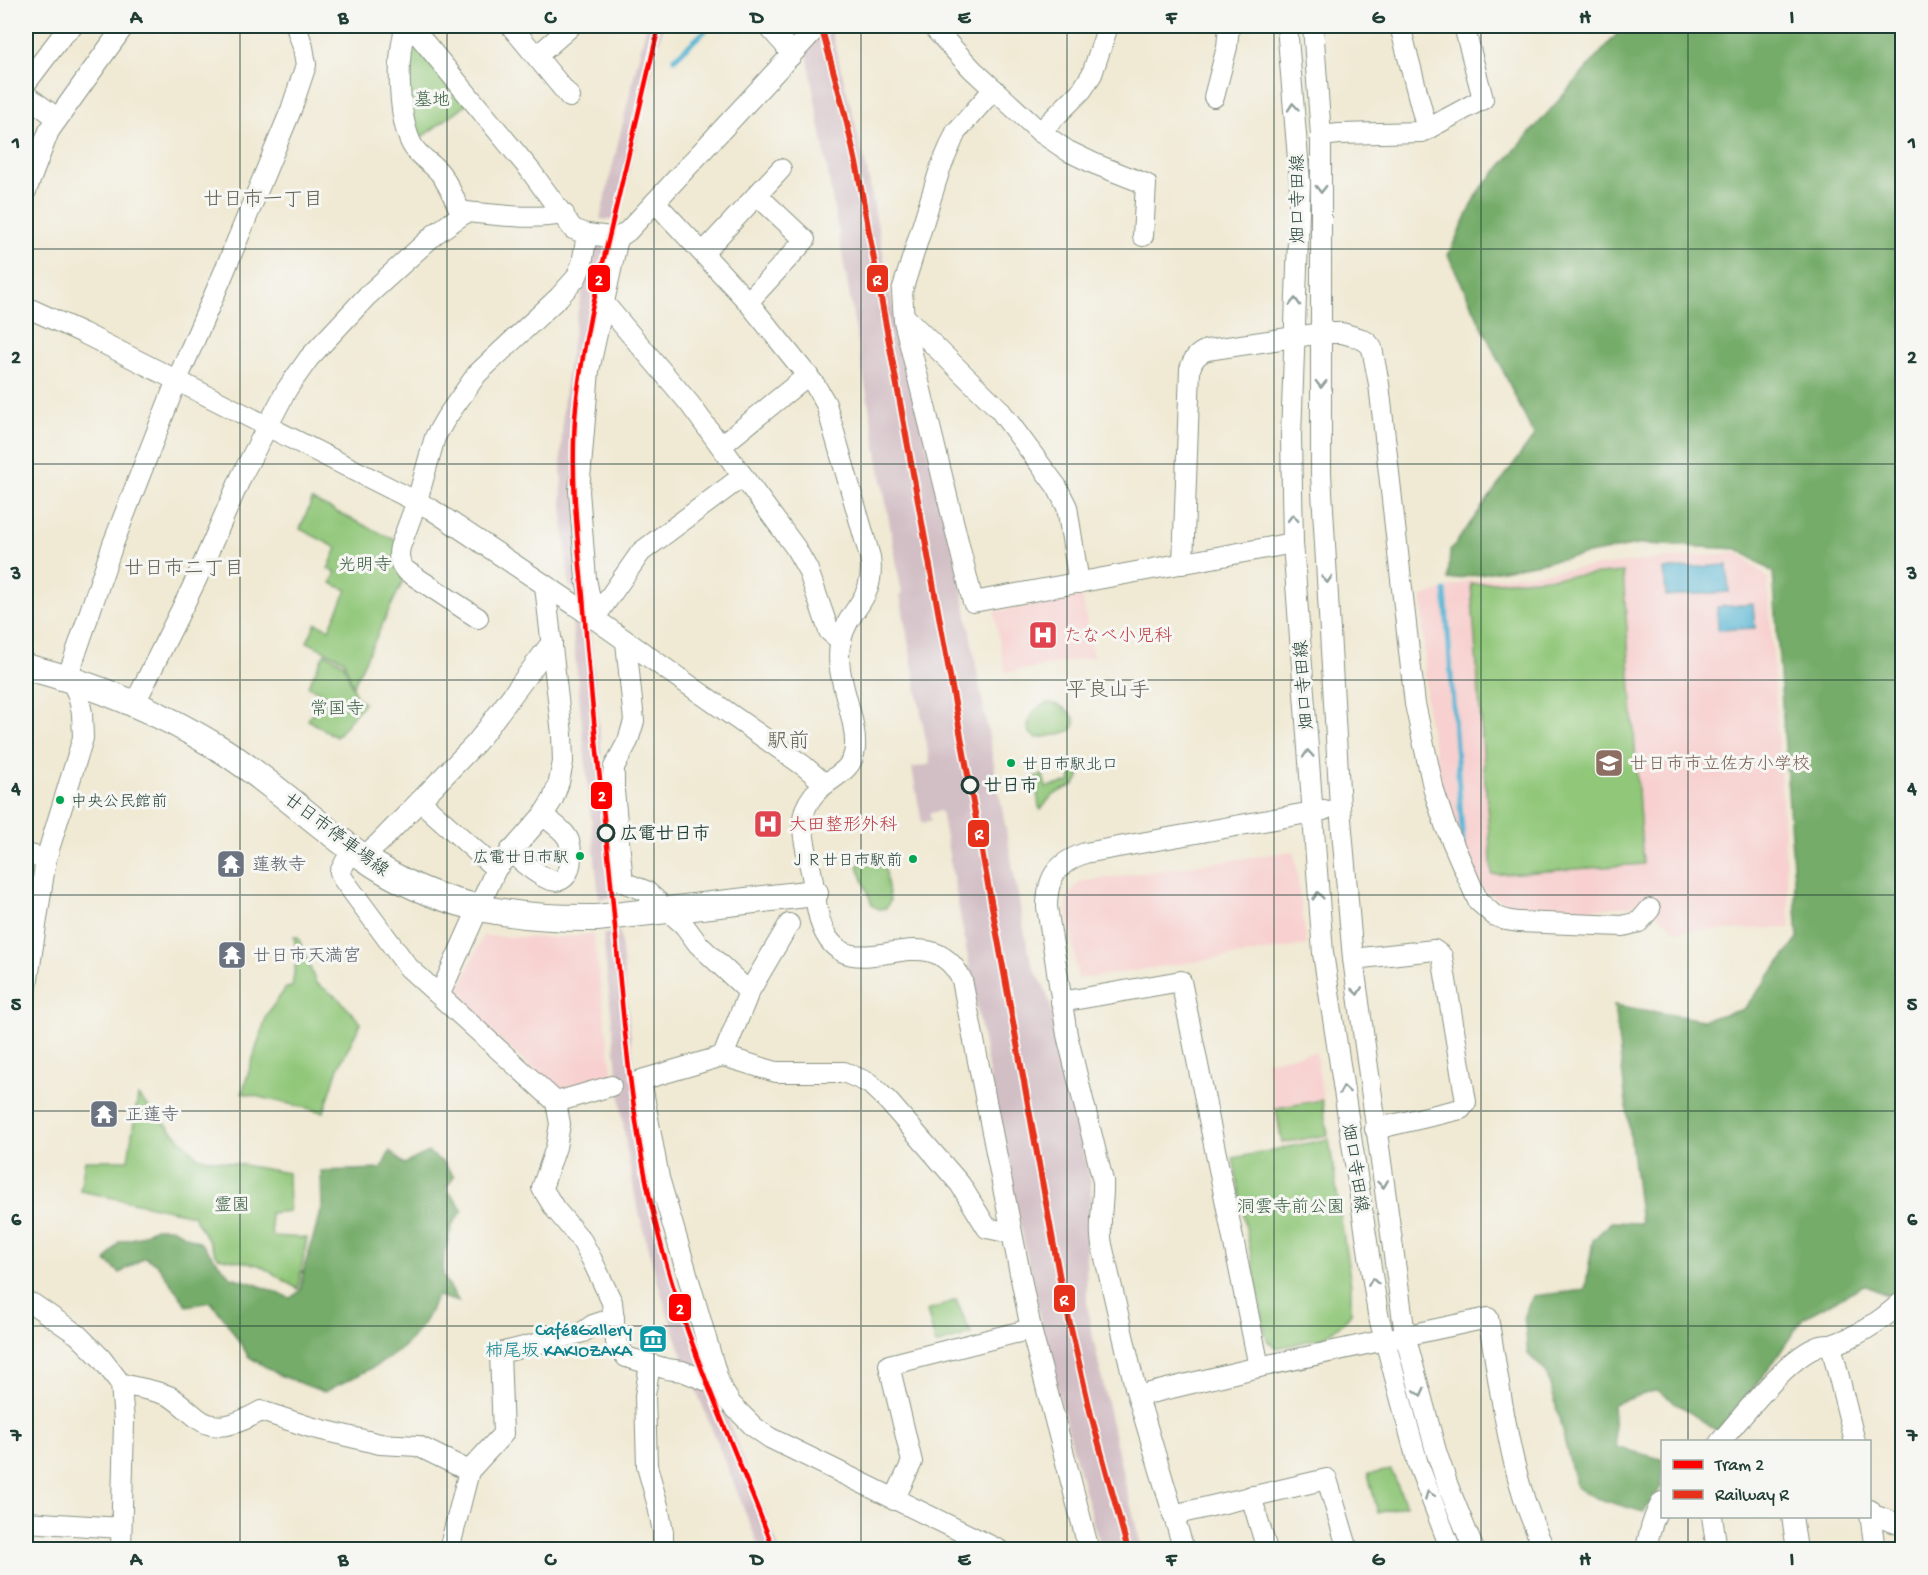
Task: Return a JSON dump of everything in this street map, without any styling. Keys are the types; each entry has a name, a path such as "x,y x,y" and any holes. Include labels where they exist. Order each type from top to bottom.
{"main road":[{"name":"廿日市停車場線","path":"26,667 69,679 134,705 190,732 221,750 280,791 358,853 392,875 442,898 480,909 507,914 597,918 815,893"}],"street":[{"path":"26,191 49,131 124,26"},
{"path":"26,992 46,859 83,738 78,695 69,679 105,566 177,380 291,110 306,65 296,26"},
{"path":"462,215 440,172 414,149 405,128 399,74 406,26 420,37 531,170 573,229 586,234 618,238 628,231 818,26"},
{"path":"511,26 570,97"},
{"path":"768,26 785,45 790,56"},
{"path":"932,26 1040,132 1068,151 1146,184 1143,236"},
{"path":"1040,132 1082,90 1092,74 1108,26"},
{"path":"1214,97 1227,47 1229,26"},
{"name":"畑口寺田線","path":"1287,26 1300,183 1291,437 1293,543 1323,953 1378,1314 1418,1464 1451,1550"},
{"path":"1313,26 1321,136 1321,474 1340,807 1353,959 1405,1335 1436,1450 1474,1550"},
{"path":"1400,26 1427,130"},
{"path":"1321,136 1427,130 1483,99 1464,26"},
{"path":"537,56 570,27"},
{"path":"26,83 63,29"},
{"path":"994,89 956,132 940,169 902,291 904,316 973,602 1293,543"},
{"path":"26,95 57,118"},
{"path":"703,253 781,169"},
{"path":"748,302 805,240 757,195"},
{"path":"655,202 748,302 808,375 826,404 870,557 872,572 870,586 844,629 841,641 840,666 855,745 854,753 848,767 819,789 809,801 803,816 803,832 823,928 831,941 843,951 858,957 925,950 941,955 958,972 964,988 1031,1329 1089,1550"},
{"path":"134,705 196,580 242,475 267,425 287,389 309,358 376,289 435,234 466,212 508,217 548,217 564,214"},
{"path":"478,618 405,570 400,563 400,547 417,501 435,437 446,418 477,374 576,279 582,264 586,234"},
{"path":"594,619 586,579 579,491 589,370 618,238"},
{"path":"604,303 670,380 802,558 813,582 829,631 841,641"},
{"path":"26,307 83,333 434,510 804,766 825,784"},
{"path":"904,316 999,409 1057,487 1067,507 1079,583"},
{"path":"1183,564 1192,360 1207,350 1322,333 1342,333 1367,342 1375,357 1415,704 1441,814 1478,901 1495,916 1518,922 1623,926 1639,922 1650,909"},
{"path":"721,446 808,375"},
{"path":"594,619 641,552 743,476"},
{"path":"440,994 496,869 543,815 553,799 563,762 560,707 545,586"},
{"path":"552,642 477,742 420,801 358,853 340,872 408,967 556,1102 560,1124 556,1147 542,1188 555,1209 582,1241 592,1260 612,1302 616,1342 626,1357 670,1370 682,1371 720,1386"},
{"path":"626,642 634,721 628,741 614,766 614,791 623,882 646,891 684,925 698,945 749,992"},
{"path":"420,801 496,869"},
{"path":"1184,1550 1138,1396 1100,1238 1103,1192 1101,1171 1072,1057 1061,1002 1047,907 1047,892 1056,873 1072,858 1085,854 1340,807"},
{"path":"510,851 548,879 556,881 565,877 572,867 569,841 564,832 543,815"},
{"path":"26,854 46,859"},
{"path":"723,1056 749,992 789,924"},
{"path":"1353,959 1434,950 1442,956 1466,1102 1461,1109 1375,1129"},
{"path":"1061,1002 1181,981 1259,1367"},
{"path":"999,1550 770,1438 754,1427 730,1404 720,1386 659,1178 641,1080 723,1056 776,1071 844,1072 869,1083 888,1101 960,1184 987,1228 1011,1233"},
{"path":"556,1102 611,1086"},
{"path":"26,1302 33,1304 78,1335 101,1358 120,1384 124,1422 122,1550"},
{"path":"1722,1440 1782,1372 1797,1359 1817,1347 1841,1342 1865,1329 1887,1316 1902,1302"},
{"path":"449,1550 469,1471 503,1434 500,1353 583,1332 593,1325 614,1318"},
{"path":"1138,1396 1259,1367 1488,1318 1518,1477 1533,1526 1545,1550"},
{"path":"894,1500 912,1462 888,1365 1031,1329"},
{"path":"1831,1345 1855,1440"},
{"path":"650,1364 645,1396 647,1466 663,1532 663,1550"},
{"path":"120,1384 170,1396 201,1421 211,1426 235,1423 261,1411 310,1427 371,1442 418,1446 469,1471"},
{"path":"1173,1515 1327,1479 1348,1550"},
{"path":"1251,1497 1267,1550"},
{"path":"1646,1550 1648,1534 1660,1509"},
{"path":"1871,1513 1902,1525"},
{"path":"1712,1518 1717,1550"},
{"path":"1792,1518 1797,1550"},
{"path":"1871,1518 1875,1550"},
{"path":"26,1522 121,1528"}],"shaded area":[{"path":"646,26 663,26 617,221 600,219"},
{"path":"802,26 830,26 867,170 898,332 959,572 1028,951 1050,1003 1091,1183 1086,1257 1090,1324 1123,1475 1142,1549 1102,1549 1093,1523 1045,1343 990,1078 941,811 929,813 931,821 922,823 912,768 930,764"},
{"path":"594,242 612,245 590,338 587,598 569,586 562,506 561,457 563,408 569,359"},
{"name":"廿日市市立佐方小学校","path":"1739,553 1768,578 1790,928 1677,931 1646,905 1522,914 1478,886 1448,812 1427,714 1422,597 1468,581 1659,559"},
{"name":"たなべ小児科","path":"1082,596 1093,657 1005,673 994,612"},
{"path":"571,614 589,626 616,897 599,899"},
{"path":"1294,851 1307,945 1078,979 1066,900 1079,882"},
{"path":"620,932 643,1143 667,1251 683,1304 709,1373 686,1364 666,1309 636,1201 619,1090 603,934"},
{"path":"593,934 613,1077 559,1092 459,1004 459,990 483,936 554,938"},
{"path":"1316,1052 1328,1136 1281,1145 1266,1061"},
{"path":"693,1382 716,1390 779,1549 760,1549"}],"green space":[{"path":"1624,26 1902,26 1902,1292 1896,1299 1864,1285 1803,1318 1771,1366 1717,1431 1657,1390 1613,1404 1616,1447 1661,1459 1661,1487 1643,1512 1596,1498 1576,1487 1546,1372 1528,1354 1524,1315 1533,1296 1585,1290 1593,1240 1611,1222 1641,1223 1614,1005 1703,1020 1744,1009 1798,939 1773,572 1738,549 1643,544 1448,580 1450,551 1534,436 1448,255 1479,191"},
{"name":"墓地","path":"411,35 468,103 415,142 403,91"},
{"name":"光明寺","path":"312,500 397,541 405,577 353,686 344,660 307,642 316,623 329,629 347,590 331,583 336,572 328,569 337,548 300,529"},
{"path":"1623,572 1643,864 1492,875 1471,584"},
{"name":"常国寺","path":"325,653 343,663 356,696 364,703 336,737 308,720 323,694 308,686"},
{"path":"1049,703 1069,712 1075,720 1075,725 1065,733 1035,738 1028,731 1029,721 1039,707"},
{"path":"1079,768 1081,770 1077,782 1048,800 1041,810 1035,777 1043,775 1046,787 1071,782 1069,770"},
{"path":"882,860 890,901 886,908 879,909 871,902 858,866"},
{"path":"294,937 298,937 316,983 338,998 361,1023 338,1068 324,1112 242,1093 267,1014 286,988 292,987 295,966 299,964"},
{"name":"霊園","path":"138,1096 198,1157 288,1173 289,1211 270,1213 272,1236 307,1238 298,1289 259,1265 218,1257 193,1215 80,1191 85,1160 128,1160"},
{"path":"1322,1100 1328,1135 1282,1143 1276,1108"},
{"name":"洞雲寺前公園","path":"1329,1139 1351,1285 1351,1313 1344,1322 1325,1337 1278,1348 1267,1341 1233,1158"},
{"path":"390,1151 404,1164 428,1152 444,1163 454,1177 446,1188 463,1210 453,1223 444,1254 443,1276 459,1302 437,1296 424,1322 401,1348 378,1365 324,1392 279,1375 249,1357 211,1302 187,1306 157,1264 145,1257 120,1273 106,1261 119,1242 139,1237 155,1228 171,1228 201,1243 231,1277 290,1298 300,1291 305,1265 322,1208 321,1171 381,1169"},
{"path":"956,1300 971,1334 936,1345 927,1311"},
{"path":"1391,1470 1406,1505 1378,1513 1368,1474"}],"water":[{"path":"1727,565 1729,592 1666,596 1664,569"},
{"path":"1753,604 1755,628 1718,630 1717,607"}],"waterway":[{"path":"674,59 706,30"},
{"path":"1445,591 1463,844"}],"tram line":[{"name":"2","path":"659,26 582,360 574,431 577,526 628,1059 651,1204 686,1327 774,1550"}],"rail line":[{"name":"R","path":"821,26 858,172 1061,1285 1091,1415 1128,1550"}],"place":[{"name":"たなべ小児科","path":"1043,635"},
{"name":"廿日市駅北口","path":"1011,763"},
{"name":"廿日市市立佐方小学校","path":"1609,763"},
{"name":"廿日市","path":"970,785"},
{"name":"中央公民館前","path":"60,800"},
{"name":"大田整形外科","path":"768,824"},
{"name":"広電廿日市","path":"606,833"},
{"name":"広電廿日市駅","path":"580,856"},
{"name":"ＪＲ廿日市駅前","path":"913,859"},
{"name":"蓮教寺","path":"231,864"},
{"name":"廿日市天満宮","path":"232,955"},
{"name":"正蓮寺","path":"104,1114"},
{"name":"Café&Gallery 柿尾坂 KAKIOZAKA","path":"653,1339"}],"district":[{"name":"廿日市一丁目","path":"263,198"},
{"name":"廿日市二丁目","path":"184,567"},
{"name":"平良山手","path":"1108,689"},
{"name":"駅前","path":"788,740"}]}
